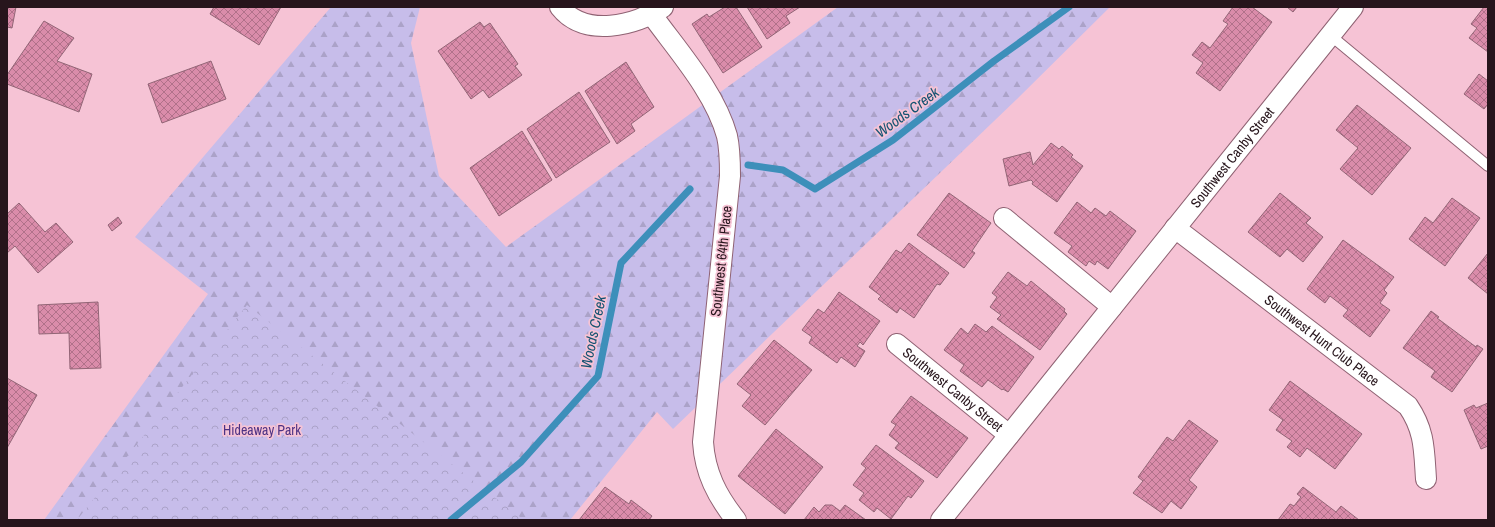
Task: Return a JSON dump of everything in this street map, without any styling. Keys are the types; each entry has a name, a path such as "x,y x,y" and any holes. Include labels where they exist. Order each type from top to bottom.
{"street":[{"path":"560,7 573,18 591,26 622,24 658,11"},
{"name":"Southwest Canby Street","path":"941,520 1352,7"},
{"name":"Southwest 64th Place","path":"658,11 721,119 728,142 730,176 703,442 704,456 713,485 720,499 736,520"},
{"path":"1004,218 1112,307"},
{"name":"Southwest Hunt Club Place","path":"1175,228 1408,406 1418,420 1423,436 1426,479"},
{"name":"Southwest Canby Street","path":"897,344 1009,435"}],"lane":[{"path":"1330,36 1488,166"}],"green space":[{"path":"331,7 420,7 411,43 439,176 506,247 838,7 1110,7 1017,99 673,429 657,412 570,520 44,520 208,294 135,237"},
{"name":"Hideaway Park","path":"247,305 524,520 77,520"}],"building":[{"path":"7,7 16,7 12,28 7,27"},
{"path":"214,7 281,7 259,45 210,14"},
{"path":"725,7 736,7 762,47 723,73 692,24 707,14 709,17"},
{"path":"747,7 800,7 786,16 790,23 767,39"},
{"path":"1233,7 1252,7 1272,22 1220,91 1196,73 1203,63 1192,55 1202,42 1210,48 1228,24 1223,21"},
{"path":"1287,7 1297,7 1293,12"},
{"path":"1484,7 1488,7 1488,52 1469,38 1477,28 1471,24"},
{"path":"44,21 74,38 57,61 92,74 79,112 7,84 7,75"},
{"path":"480,22 484,27 490,23 518,64 515,66 522,75 489,98 483,90 471,99 438,51"},
{"path":"211,61 226,99 162,123 148,84"},
{"path":"626,62 654,107 631,124 635,131 617,144 585,91"},
{"path":"1479,74 1488,81 1488,104 1484,109 1464,94"},
{"path":"579,92 610,142 556,178 527,129"},
{"path":"1357,105 1411,148 1372,195 1340,169 1358,148 1336,130"},
{"path":"522,131 552,180 499,216 470,168"},
{"path":"1051,143 1059,149 1062,146 1073,155 1071,157 1083,166 1057,202 1032,184 1033,182 1031,180 1009,186 1003,159 1030,152 1033,165"},
{"path":"949,193 991,223 972,251 975,253 964,268 917,235"},
{"path":"1280,193 1311,218 1306,223 1323,237 1303,262 1287,249 1280,257 1248,232"},
{"path":"1452,198 1480,218 1445,266 1409,239 1425,217 1433,223"},
{"path":"1077,202 1091,213 1095,208 1106,216 1110,211 1136,231 1108,269 1097,261 1095,265 1089,261 1086,266 1068,252 1072,246 1054,233"},
{"path":"19,203 45,232 56,223 73,242 38,273 15,246 7,253 7,214"},
{"path":"118,217 122,223 112,231 108,225"},
{"path":"1343,240 1394,277 1384,290 1387,293 1380,303 1390,310 1370,337 1343,316 1348,310 1330,296 1325,303 1307,289"},
{"path":"909,243 949,273 940,285 937,284 914,318 900,308 897,313 878,299 881,296 869,287 896,250 901,253"},
{"path":"1488,253 1488,294 1468,278"},
{"path":"1008,272 1027,286 1031,281 1065,309 1064,311 1067,314 1040,350 997,319 1001,315 990,307 997,297 992,293"},
{"path":"839,292 880,321 863,345 860,342 857,346 865,351 855,367 841,357 837,363 809,343 812,337 802,330 818,309 824,313"},
{"path":"98,302 101,368 70,369 69,333 39,334 38,305"},
{"path":"1431,311 1439,317 1437,318 1476,347 1477,345 1483,349 1452,392 1431,377 1435,371 1403,348"},
{"path":"975,324 986,332 992,326 1034,357 1008,392 1003,389 1002,390 988,380 982,387 960,371 964,365 944,350 961,328 968,334"},
{"path":"774,340 812,370 765,425 742,406 751,395 737,384"},
{"path":"7,378 37,395 7,448"},
{"path":"1290,381 1362,434 1335,469 1307,448 1300,457 1287,447 1292,441 1276,430 1283,420 1269,410"},
{"path":"911,396 968,438 937,478 895,448 899,443 889,435 896,425 891,422"},
{"path":"1488,403 1488,446 1481,449 1464,410 1474,405 1476,408"},
{"path":"1189,420 1218,441 1189,480 1197,487 1181,509 1171,501 1162,513 1133,493 1143,481 1138,477 1167,437 1173,441"},
{"path":"776,429 823,467 785,514 738,476"},
{"path":"876,445 924,481 911,498 908,496 891,519 877,508 874,512 859,500 864,493 853,485 866,468 861,464"},
{"path":"605,487 629,504 631,500 652,516 649,520 579,520"},
{"path":"1303,487 1336,512 1341,506 1359,520 1278,520 1290,504 1294,506 1301,497 1297,494"},
{"path":"825,505 832,505 840,511 845,505 866,520 804,520 814,507 819,512"}],"waterway":[{"name":"Woods Creek","path":"748,165 783,170 815,189 893,140 994,61 1069,7"},
{"name":"Woods Creek","path":"451,520 521,462 598,376 621,263 690,189"}]}
